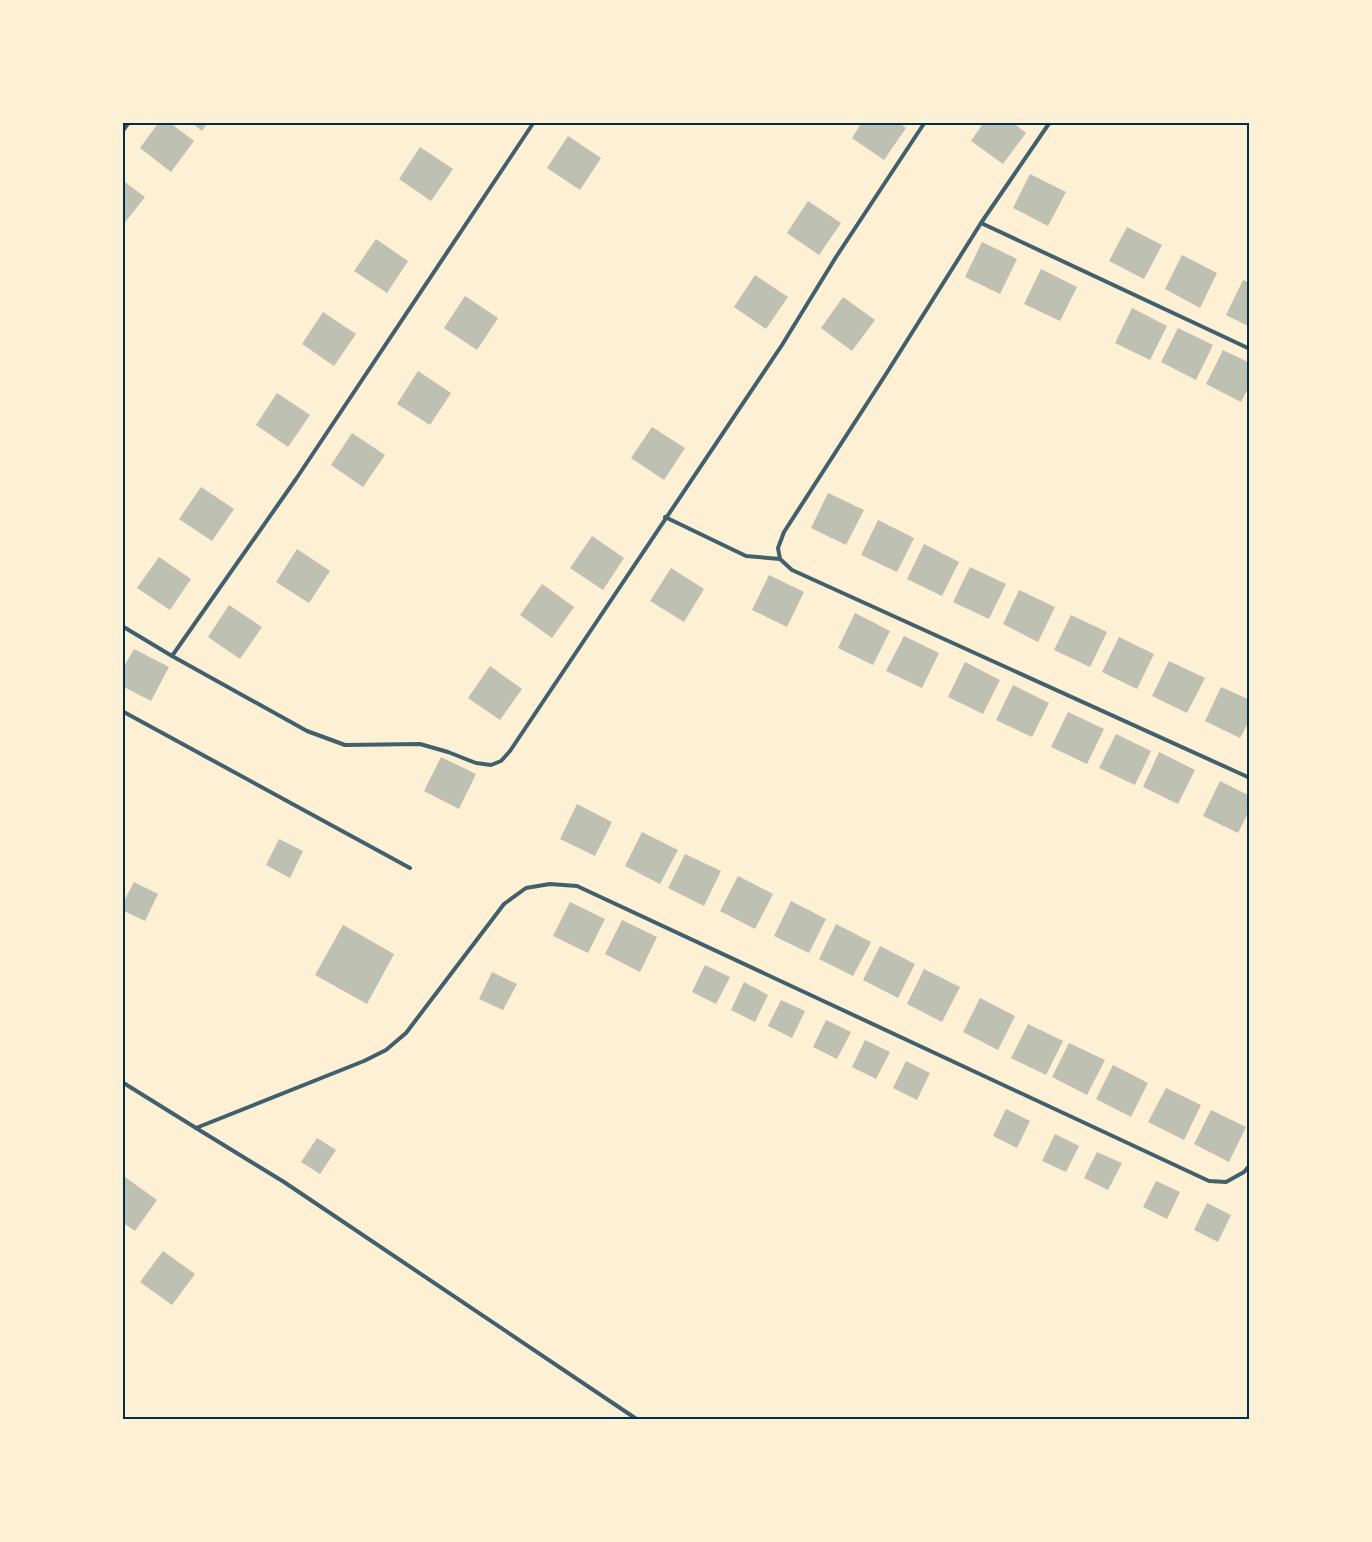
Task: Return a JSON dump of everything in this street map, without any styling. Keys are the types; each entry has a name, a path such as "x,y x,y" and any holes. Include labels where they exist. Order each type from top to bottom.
{"lane":[{"path":"122,132 129,122"},
{"path":"172,656 296,479 534,122"},
{"path":"122,626 307,731 345,745 420,744 476,763 491,765 501,761 510,751 782,345 836,257 925,122"},
{"path":"1050,122 980,224 784,532 778,548 780,559 792,570 1250,778"},
{"path":"980,224 1250,349"},
{"path":"666,517 746,556 780,559"},
{"path":"122,711 410,868"},
{"path":"196,1128 364,1061 386,1050 406,1033 504,904 526,888 550,884 577,886 1209,1180 1226,1182 1244,1172 1250,1165"},
{"path":"122,1082 284,1182 638,1420"}],"building":[{"path":"159,122 169,122 194,141 171,172 140,148"},
{"path":"191,122 208,122 202,131"},
{"path":"862,122 898,122 906,128 884,160 852,138"},
{"path":"984,122 1012,122 1026,133 1003,164 971,141"},
{"path":"568,136 601,158 580,190 547,168"},
{"path":"420,147 453,169 431,201 399,179"},
{"path":"1030,174 1066,192 1048,226 1013,208"},
{"path":"122,180 145,197 122,226"},
{"path":"808,201 841,223 819,255 787,233"},
{"path":"1127,227 1162,245 1144,279 1109,261"},
{"path":"376,239 408,261 387,293 354,271"},
{"path":"982,242 1017,259 1000,294 965,277"},
{"path":"1182,255 1217,273 1200,308 1165,289"},
{"path":"1041,269 1077,287 1060,321 1024,304"},
{"path":"755,275 788,297 766,329 734,307"},
{"path":"1243,280 1250,283 1250,327 1226,315"},
{"path":"465,296 498,318 477,350 444,328"},
{"path":"843,297 875,320 852,351 821,328"},
{"path":"1132,308 1167,326 1150,360 1115,343"},
{"path":"323,312 356,334 334,366 302,344"},
{"path":"1178,328 1213,345 1196,380 1161,362"},
{"path":"1223,350 1250,363 1250,385 1241,402 1206,384"},
{"path":"418,371 451,393 430,425 397,404"},
{"path":"277,393 310,415 288,447 256,425"},
{"path":"652,427 685,448 664,480 631,458"},
{"path":"352,433 385,455 363,487 331,465"},
{"path":"201,487 234,509 212,541 179,519"},
{"path":"828,493 864,510 846,545 811,528"},
{"path":"878,520 914,538 897,572 861,555"},
{"path":"592,536 624,558 603,590 570,568"},
{"path":"924,544 959,562 942,596 907,579"},
{"path":"297,549 330,571 309,603 276,582"},
{"path":"159,557 191,579 170,610 137,588"},
{"path":"970,567 1006,584 989,619 953,602"},
{"path":"671,568 704,589 684,622 650,601"},
{"path":"769,575 804,592 787,627 752,610"},
{"path":"542,584 574,607 552,638 520,615"},
{"path":"1019,590 1055,607 1038,642 1003,624"},
{"path":"229,605 262,627 240,659 208,637"},
{"path":"855,613 890,631 873,665 838,648"},
{"path":"1071,615 1107,632 1090,667 1054,650"},
{"path":"904,636 939,653 922,688 886,671"},
{"path":"1119,637 1154,654 1137,689 1102,672"},
{"path":"134,649 169,667 151,701 122,686 122,670"},
{"path":"1169,661 1205,678 1187,713 1152,696"},
{"path":"965,662 1000,680 983,714 948,697"},
{"path":"490,666 522,689 500,720 468,698"},
{"path":"1013,685 1049,703 1032,737 996,720"},
{"path":"1221,687 1250,700 1250,719 1240,738 1205,721"},
{"path":"1068,712 1104,729 1087,764 1051,747"},
{"path":"1116,734 1151,751 1135,785 1099,768"},
{"path":"1159,752 1195,770 1178,804 1143,787"},
{"path":"441,757 476,774 459,809 424,791"},
{"path":"1220,781 1250,796 1250,809 1238,833 1203,816"},
{"path":"577,804 612,822 595,856 560,839"},
{"path":"642,832 678,850 660,884 625,866"},
{"path":"279,839 303,851 290,878 266,865"},
{"path":"685,854 721,871 704,906 668,888"},
{"path":"738,876 773,894 755,929 720,911"},
{"path":"134,882 158,894 145,921 122,910 122,905"},
{"path":"791,901 826,919 809,953 774,936"},
{"path":"570,902 605,919 588,953 553,936"},
{"path":"622,920 657,937 640,972 605,954"},
{"path":"836,924 871,942 853,976 819,959"},
{"path":"343,925 394,954 367,1004 315,975"},
{"path":"880,946 915,964 898,998 863,980"},
{"path":"705,965 730,977 716,1004 692,992"},
{"path":"924,969 960,987 942,1022 907,1004"},
{"path":"492,972 517,984 503,1010 479,999"},
{"path":"744,982 768,995 755,1022 731,1010"},
{"path":"980,998 1015,1016 998,1050 963,1032"},
{"path":"781,1000 805,1011 792,1038 768,1026"},
{"path":"826,1020 851,1032 837,1059 813,1047"},
{"path":"1028,1024 1063,1041 1046,1075 1011,1058"},
{"path":"865,1040 890,1052 876,1079 852,1067"},
{"path":"1069,1043 1105,1060 1087,1095 1052,1077"},
{"path":"906,1061 930,1073 917,1100 893,1088"},
{"path":"1113,1065 1148,1083 1131,1117 1096,1099"},
{"path":"1166,1088 1201,1105 1184,1140 1148,1122"},
{"path":"1006,1109 1030,1121 1017,1148 993,1136"},
{"path":"1211,1110 1246,1127 1229,1162 1194,1144"},
{"path":"1055,1134 1079,1146 1066,1172 1042,1161"},
{"path":"317,1138 336,1150 320,1174 301,1162"},
{"path":"1097,1152 1122,1163 1108,1190 1084,1178"},
{"path":"125,1177 157,1200 135,1231 122,1222 122,1181"},
{"path":"1156,1181 1180,1192 1167,1219 1143,1207"},
{"path":"1207,1203 1231,1215 1218,1242 1194,1230"},
{"path":"163,1251 195,1274 172,1305 140,1282"}]}
